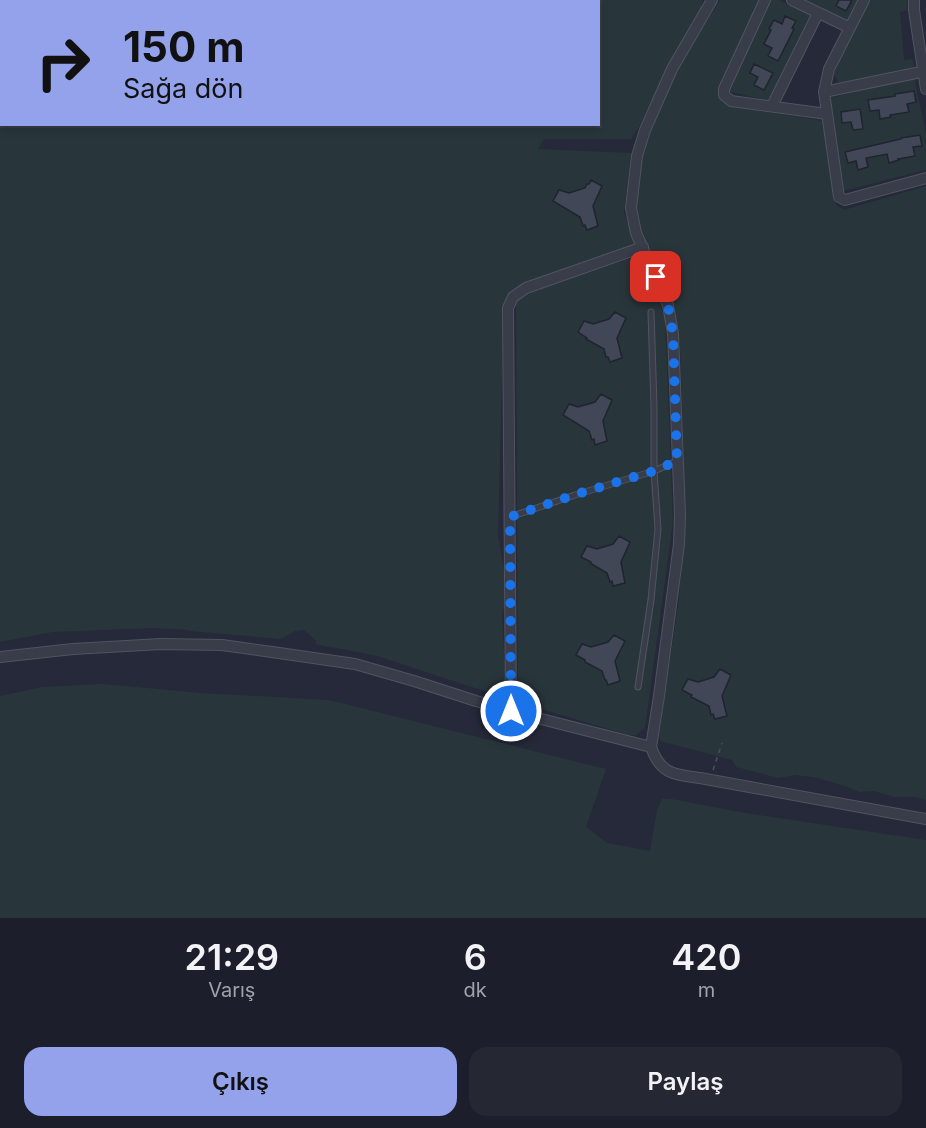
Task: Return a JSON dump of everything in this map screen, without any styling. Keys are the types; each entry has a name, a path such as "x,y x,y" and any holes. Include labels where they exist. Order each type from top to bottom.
{"street":[{"path":"712,0 672,69 645,130 637,156 631,208 636,233 670,315 673,334 680,514 680,537 651,747 655,757 667,771 675,775 926,819"},
{"path":"765,0 723,92 724,95 731,100 827,114"},
{"path":"792,0 850,28"},
{"path":"864,0 830,69 824,92 839,197 845,200 926,178"},
{"path":"926,9 914,5 926,89"},
{"path":"772,106 818,13"},
{"path":"824,92 924,71"},
{"path":"511,711 508,308 513,297 526,288 643,248"},
{"path":"0,657 73,649 161,644 222,645 354,664 511,711 651,747"}],"lane":[{"path":"638,687 651,600 658,529 654,471 651,312"},
{"path":"510,517 654,471 677,461"}],"path":[{"path":"700,778 712,772 722,743"}],"shaded area":[{"path":"600,0 703,0 700,14 671,62 631,139 544,139 538,149 631,153 624,213 637,245 538,279 504,308 498,535 508,593 502,615 506,693 501,696 378,656 315,644 316,641 304,630 295,631 281,639 155,628 53,632 0,642 0,126 600,126"},
{"path":"720,0 761,0 719,91 723,102 729,106 823,121 836,205 844,210 926,186 926,800 915,797 894,797 874,791 859,792 818,778 796,775 778,778 736,767 732,760 660,741 684,542 680,346 673,307 646,248 637,214 637,195 644,148 649,133 669,87"},
{"path":"770,0 779,0 810,15 768,101 728,91"},
{"path":"801,0 859,0 847,23"},
{"path":"869,0 907,0 907,11 900,12 904,60 913,59 914,66 912,69 844,86 839,83 834,74 844,47"},
{"path":"914,78 926,133 926,170 843,191 830,98"},
{"path":"641,255 665,317 673,521 645,728 636,735 628,735 518,702 516,300 521,295"},
{"path":"103,684 202,693 329,700 606,769 586,827 607,843 650,851 657,810 662,799 926,840 926,918 0,918 0,696 42,687"}],"building":[{"path":"839,0 852,0 846,11 836,6"},
{"path":"785,16 796,21 778,61 768,56 772,48 764,44 774,20 782,24"},
{"path":"754,64 773,73 764,90 754,85 758,77 750,73"},
{"path":"914,91 916,102 907,104 909,112 880,119 879,110 870,111 868,100"},
{"path":"860,109 863,129 853,130 851,122 842,123 841,112"},
{"path":"920,135 922,146 913,147 915,156 889,163 887,154 866,158 868,167 858,170 856,161 848,163 845,152"},
{"path":"591,180 602,186 593,206 598,226 587,230 580,217 553,201 559,190 569,193 585,188"},
{"path":"615,312 626,318 617,338 622,358 610,362 604,349 578,332 584,321 593,324 609,319"},
{"path":"601,394 612,400 603,421 607,441 595,445 589,431 563,415 569,404 578,407 595,402"},
{"path":"619,536 630,542 621,562 625,583 613,586 607,573 581,557 587,546 597,549 613,544"},
{"path":"614,635 625,641 615,661 620,681 608,685 602,671 576,655 582,644 591,647 608,642"},
{"path":"720,669 731,675 722,696 727,716 715,719 713,714 711,715 709,706 682,690 688,679 698,682 714,677"}],"route":[{"path":"511,711 510,517 654,471 677,461 673,334 668,305 656,277"}]}
